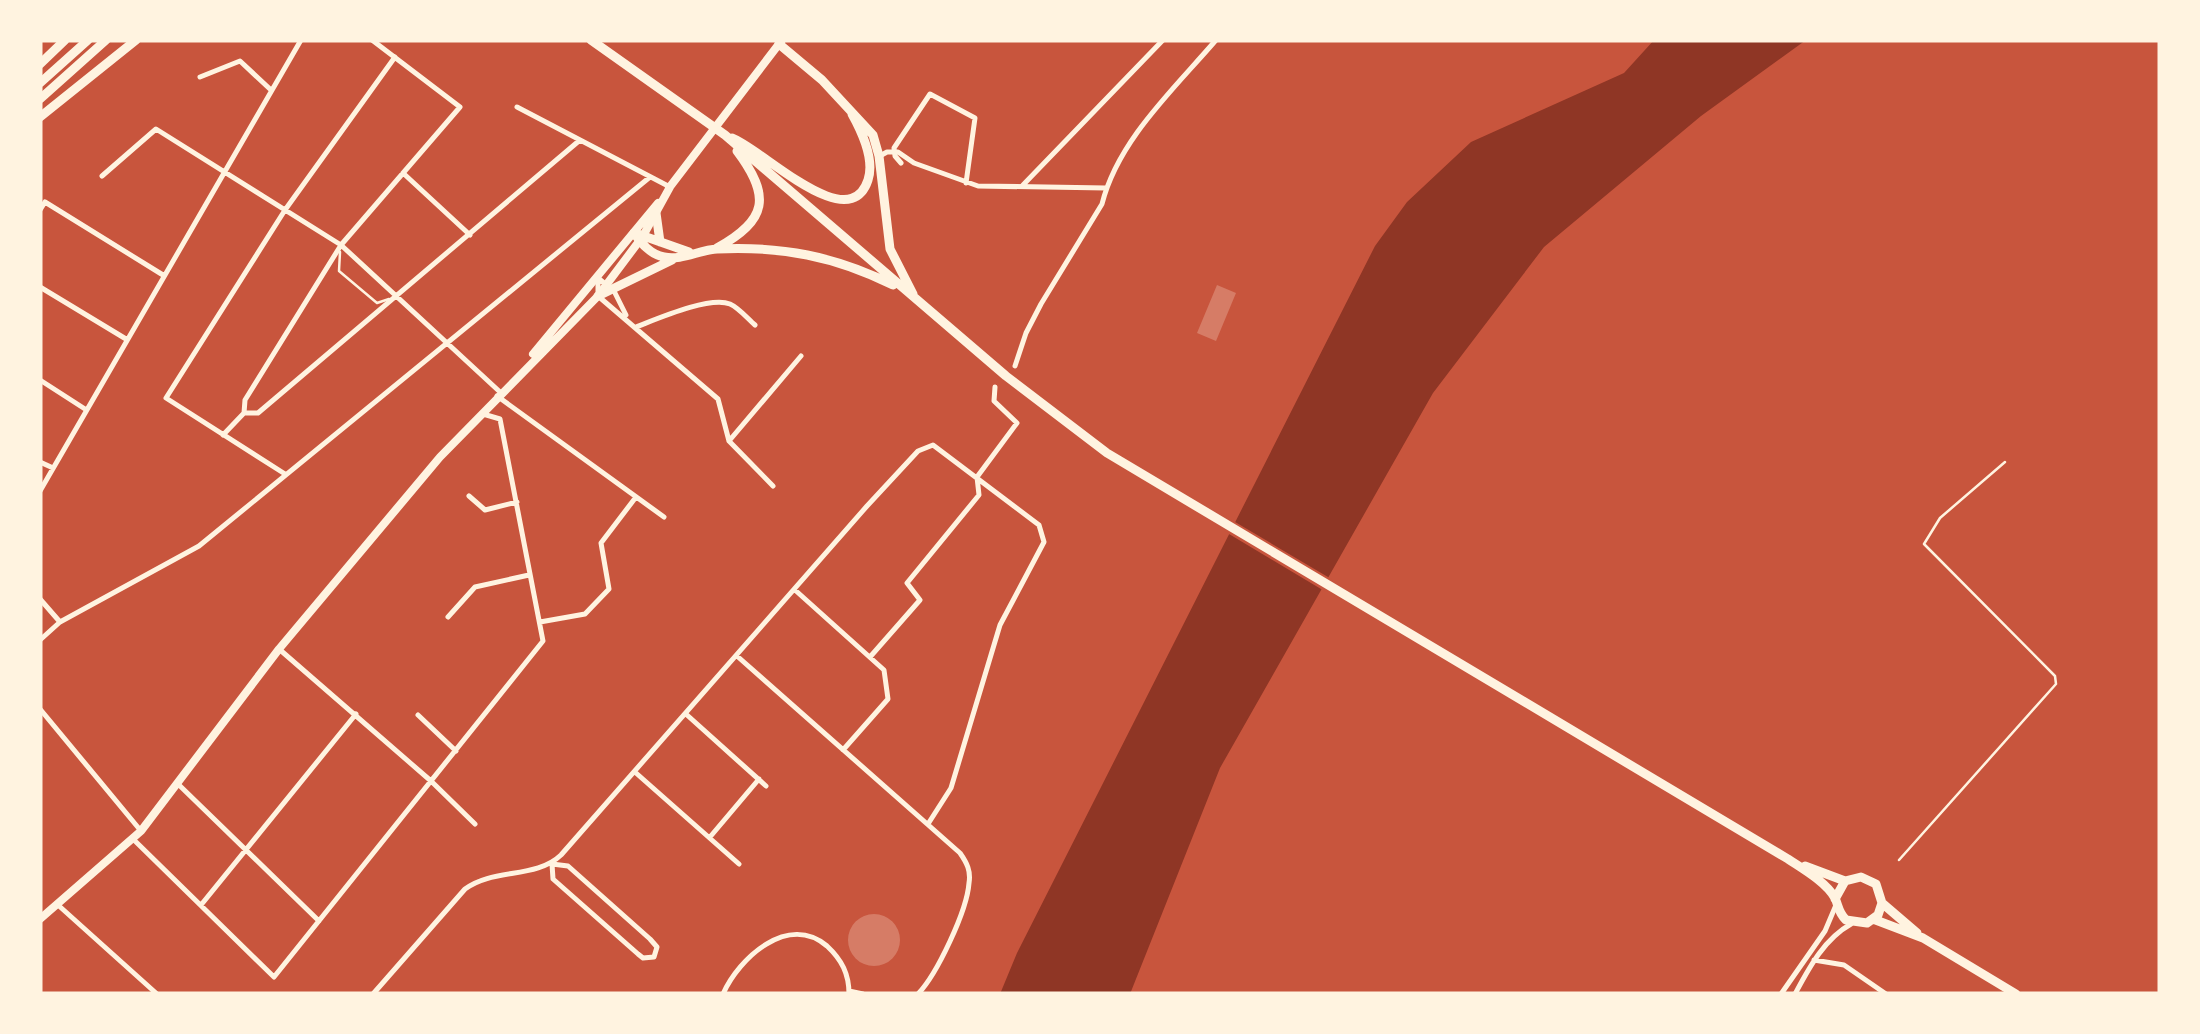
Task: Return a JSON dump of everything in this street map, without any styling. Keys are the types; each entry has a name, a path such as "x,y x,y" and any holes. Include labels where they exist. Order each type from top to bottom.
{"main road":[{"path":"40,64 65,40"},
{"path":"40,83 88,40"},
{"path":"40,100 106,40"},
{"path":"40,118 136,40"},
{"path":"591,40 725,135 926,308 1056,416 1107,453 1788,859 1845,882"},
{"path":"780,42 846,103 876,162 890,250 912,296"},
{"path":"725,135 834,201 848,201 860,193 876,162"},
{"path":"714,249 746,230 757,215 761,199 759,184 725,135"},
{"path":"656,213 660,242"},
{"path":"639,237 689,252"},
{"path":"639,237 659,256 676,259"},
{"path":"598,296 609,286 689,252 778,249 856,267 912,296"},
{"path":"1788,859 1836,902 1841,916 1852,923 1873,919 1923,938 2016,994"},
{"path":"1836,902 1845,882 1856,877 1872,880 1881,892 1882,904 1873,919"},
{"path":"1882,904 1923,938"},
{"path":"1986,974 2028,994"}],"street":[{"path":"40,491 302,40"},
{"path":"223,434 244,413 245,400 341,245 460,107 372,40"},
{"path":"1021,187 1163,40"},
{"path":"1015,366 1034,318 1102,204 1106,188 1140,129 1216,40"},
{"path":"609,286 670,186 780,42"},
{"path":"285,474 166,398 285,210 395,58"},
{"path":"200,77 240,61 271,90"},
{"path":"876,162 893,152 930,94 974,118 966,183"},
{"path":"517,107 670,186"},
{"path":"102,176 156,129 224,170 341,245 514,408 664,518"},
{"path":"244,413 258,413 580,140"},
{"path":"893,152 966,183 1106,188"},
{"path":"893,152 901,163"},
{"path":"876,162 914,163"},
{"path":"403,174 470,235"},
{"path":"40,640 60,622 199,546 650,177"},
{"path":"522,370 598,278 639,237 670,186"},
{"path":"40,210 44,202 162,276"},
{"path":"598,278 609,286 628,318"},
{"path":"40,919 141,831 279,649 480,412 598,296 598,278"},
{"path":"40,287 126,340"},
{"path":"598,296 718,399 729,442 773,486"},
{"path":"636,326 718,303 731,304 755,324"},
{"path":"729,442 801,356"},
{"path":"40,380 85,409"},
{"path":"870,657 920,600 907,583 979,495 976,477 1016,423 994,400 995,387"},
{"path":"500,420 514,408"},
{"path":"480,412 500,420"},
{"path":"133,838 274,977 543,641 500,420"},
{"path":"373,994 480,877 552,864 568,866 650,938 657,947 654,957 638,954 553,879 552,864 918,451 933,445 1039,525 1044,542 1000,624 951,788 928,824"},
{"path":"40,462 53,468"},
{"path":"469,496 485,510 517,502"},
{"path":"540,622 585,614 609,589 602,543 636,497"},
{"path":"448,617 475,587 529,575"},
{"path":"796,590 884,670 888,699 843,750"},
{"path":"40,599 60,622"},
{"path":"279,649 432,781 475,824"},
{"path":"737,656 928,824 968,865 970,881 934,978 918,994"},
{"path":"40,709 141,831"},
{"path":"201,905 356,714"},
{"path":"418,715 456,751"},
{"path":"687,716 766,786"},
{"path":"636,772 739,864"},
{"path":"710,837 758,779"},
{"path":"178,784 319,921"},
{"path":"1782,994 1825,931 1836,902"},
{"path":"58,905 147,991 157,994"},
{"path":"1795,994 1814,960 1834,936 1852,923"},
{"path":"722,994 745,960 759,949 780,937 799,934 820,940 838,956 848,976 849,992 863,994"},
{"path":"1814,960 1844,965 1886,994"}],"lane":[{"path":"341,245 338,271 378,303 398,297"},
{"path":"1899,860 2056,684 2055,676 1924,544 1940,518 2005,462"}],"shaded area":[{"path":"1654,40 1806,40 1701,116 1544,247 1433,393 1220,768 1130,994 1000,994 1017,953 1375,246 1407,202 1471,142 1624,73"}],"pier":[{"path":"1230,519 1333,580 1326,592 1224,531"}],"building":[{"path":"1217,285 1236,293 1216,341 1197,333"},
{"path":"874,914 892,922 900,940 892,958 874,966 856,958 848,940 856,922"}]}
